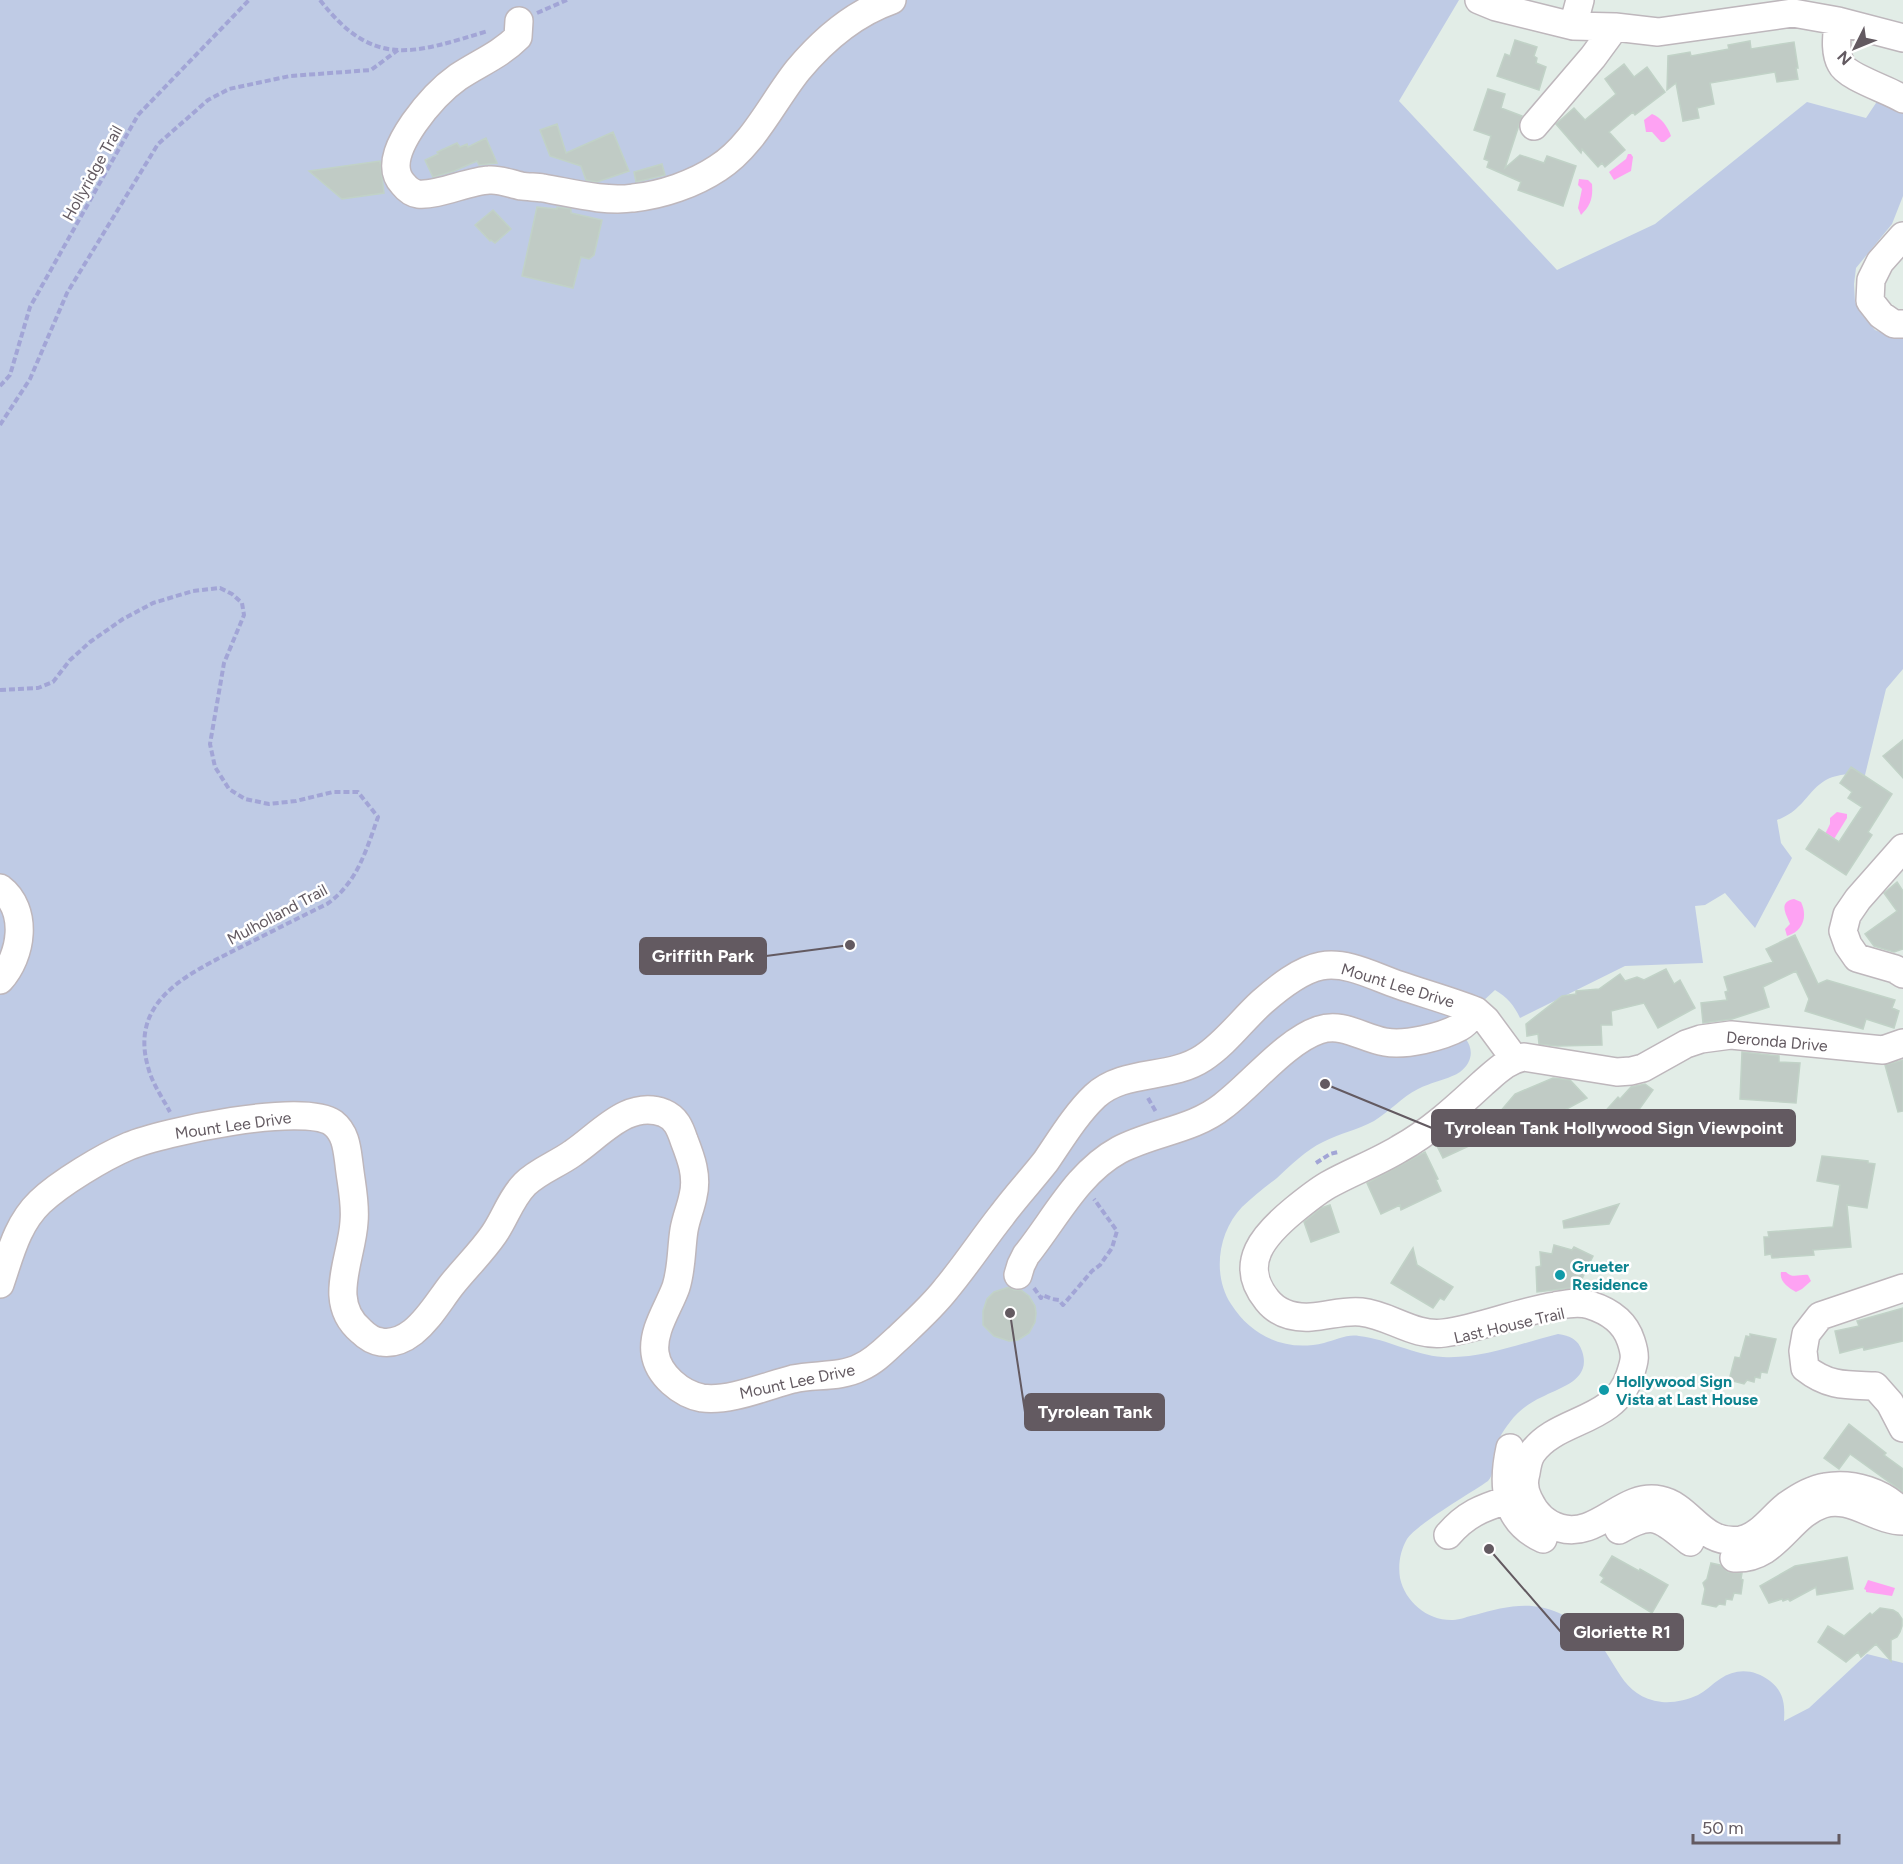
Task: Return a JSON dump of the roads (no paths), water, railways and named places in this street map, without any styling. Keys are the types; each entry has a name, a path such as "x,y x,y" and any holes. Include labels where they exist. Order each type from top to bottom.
{"street":[{"path":"519,21 518,37 513,42 503,51 456,78 414,122 396,157 396,171 400,182 409,190 418,194 433,193 490,180 573,195 632,198 662,192 693,182 720,168 741,148 766,118 798,70 829,39 848,22 892,0"},
{"path":"1479,0 1496,7 1573,26 1615,27 1658,32 1793,13 1838,21 1903,38"},
{"path":"1573,26 1580,0"},
{"path":"1838,21 1837,45 1841,64 1848,72 1903,99"},
{"path":"1534,126 1593,57 1615,27"},
{"path":"1903,236 1880,262 1871,280 1870,301 1881,315 1894,324 1903,324"},
{"path":"1900,969 1857,958 1848,945 1843,931 1847,915 1858,899 1903,848"},
{"path":"0,888 10,897 16,908 19,936 13,963 0,980"},
{"name":"Mount Lee Drive","path":"0,1284 23,1222 34,1208 45,1197 98,1162 120,1150 181,1131 292,1115 309,1115 331,1121 338,1127 347,1146 355,1214 354,1231 342,1286 343,1304 347,1315 369,1338 379,1342 400,1340 409,1336 429,1316 493,1235 526,1182 573,1153 605,1127 625,1115 659,1111 670,1115 682,1132 694,1172 695,1185 684,1226 678,1281 657,1331 654,1343 655,1355 659,1366 676,1386 688,1394 714,1399 796,1378 852,1371 875,1359 933,1305 948,1287 1093,1097 1109,1086 1169,1072 1198,1062 1227,1038 1264,1000 1300,975 1323,966 1347,968 1476,1011 1486,1020 1514,1058"},
{"path":"1018,1275 1026,1255 1082,1180 1094,1168 1127,1147 1207,1118 1307,1036 1328,1028 1339,1028 1384,1042 1405,1042 1427,1038 1459,1027 1476,1011"},
{"name":"Deronda Drive","path":"1514,1058 1524,1057 1617,1072 1643,1068 1686,1044 1714,1036 1750,1036 1882,1050 1903,1043"},
{"path":"1514,1058 1419,1137 1326,1186 1272,1228 1258,1250 1255,1263 1255,1277 1268,1301 1277,1310 1290,1316 1314,1317 1362,1312 1419,1332 1432,1334 1458,1330 1532,1309 1576,1303 1590,1305 1613,1316 1627,1329 1636,1356 1629,1380 1620,1395 1610,1405 1553,1434 1539,1444 1529,1456 1523,1484 1526,1494 1543,1520 1559,1528 1573,1530 1584,1528 1600,1523 1640,1500 1658,1499 1671,1504 1710,1535 1724,1540 1741,1540 1753,1535 1785,1507 1822,1487 1849,1486 1876,1493 1894,1503 1903,1513"},
{"path":"1903,1288 1820,1316 1806,1334 1803,1351 1806,1368 1818,1378 1837,1384 1875,1386 1890,1403 1903,1428"},
{"path":"1510,1448 1505,1470 1507,1500 1525,1527 1536,1536 1551,1543 1591,1544 1638,1520 1650,1518 1663,1521 1698,1548 1711,1554 1738,1558 1752,1556 1764,1550 1785,1534 1803,1515 1824,1504 1837,1502 1893,1521 1903,1521"},
{"path":"1448,1535 1459,1522 1477,1510 1507,1500"}],"place":[{"name":"Griffith Park","path":"850,945"},
{"name":"Tyrolean Tank Hollywood Sign Viewpoint","path":"1325,1084"},
{"name":"Grueter Residence","path":"1560,1275"},
{"name":"Tyrolean Tank","path":"1010,1313"},
{"name":"Hollywood Sign Vista at Last House","path":"1604,1390"},
{"name":"Gloriette R1","path":"1489,1549"}]}
